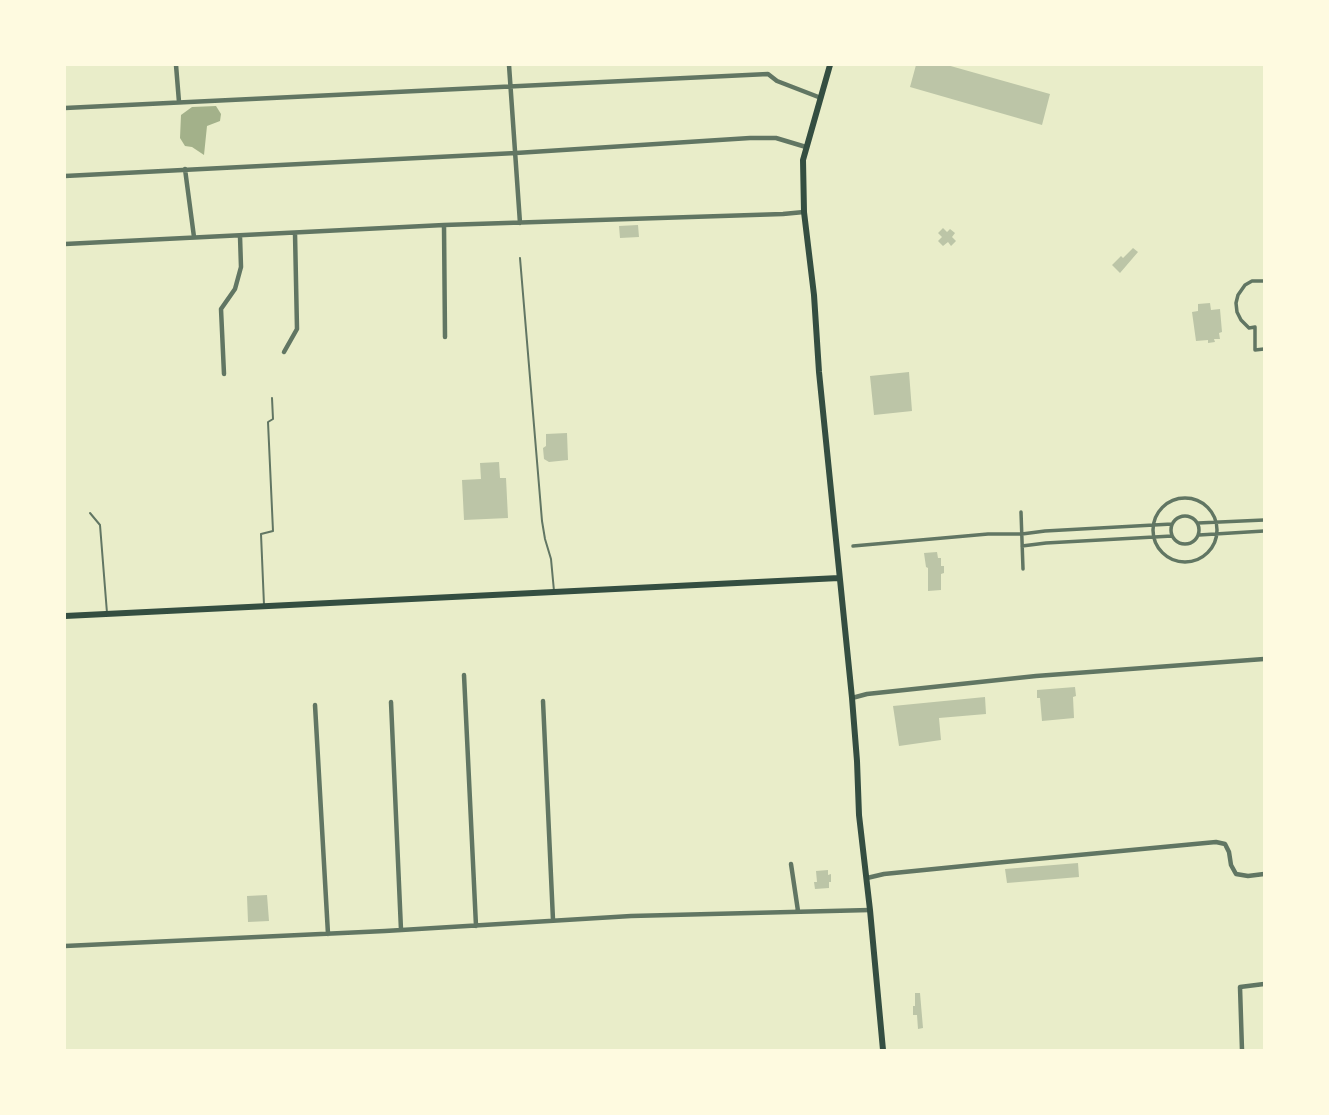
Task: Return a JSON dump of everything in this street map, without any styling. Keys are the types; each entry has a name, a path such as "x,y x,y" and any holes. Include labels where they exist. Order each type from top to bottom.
{"main road":[{"path":"830,65 803,160 804,212 852,698 859,815 883,1050"},
{"path":"65,616 839,578"}],"street":[{"path":"176,65 179,102"},
{"path":"509,65 520,223"},
{"path":"65,108 768,74 776,81 821,98"},
{"path":"65,176 750,138 776,138 807,146"},
{"path":"185,169 194,237"},
{"path":"65,244 444,225 804,212"},
{"path":"444,225 445,337"},
{"path":"284,352 297,329 295,233"},
{"path":"224,374 221,310 235,289 241,267 240,236"},
{"path":"1264,281 1252,281 1245,285 1236,303 1241,320 1249,328 1255,327 1255,350 1264,349"},
{"path":"1195,499 1213,513 1216,522 1217,534 1207,554 1188,562 1168,557 1160,550 1154,537 1153,526 1157,514 1173,500 1195,499"},
{"path":"1021,512 1023,569"},
{"path":"1192,517 1198,523 1199,535 1188,544 1178,542 1172,536 1172,524 1177,518 1192,517"},
{"path":"1198,523 1264,520"},
{"path":"853,546 988,534 1172,524"},
{"path":"1199,535 1264,531"},
{"path":"1022,546 1172,536"},
{"path":"852,698 867,694 1036,676 1264,659"},
{"path":"464,675 476,926"},
{"path":"543,701 542,726 553,920"},
{"path":"391,702 401,930"},
{"path":"315,705 328,934"},
{"path":"867,878 884,874 1216,842 1225,844 1236,874 1264,874"},
{"path":"792,864 798,911"},
{"path":"65,946 553,920 870,910"},
{"path":"1242,1050 1240,987 1264,984"}],"lane":[{"path":"520,258 542,521 551,559 554,592"},
{"path":"264,606 261,534 274,531 268,422 273,419 272,398"},
{"path":"90,513 100,525 107,614"}],"shaded area":[{"path":"216,106 221,114 220,121 207,126 204,155 185,146 180,138 181,115 192,107"}],"building":[{"path":"916,65 947,65 1050,94 1042,125 910,87"},
{"path":"638,225 639,237 620,238 619,226"},
{"path":"943,228 947,232 950,229 955,233 952,237 956,241 951,246 948,242 943,246 938,241 942,237 938,233"},
{"path":"1133,248 1138,252 1120,273 1112,265"},
{"path":"1210,303 1211,310 1220,309 1220,339 1208,343 1208,340 1196,341 1192,312 1198,311 1198,304"},
{"path":"909,372 912,411 874,415 870,376"},
{"path":"567,433 568,460 549,462 544,459 546,434"},
{"path":"499,462 500,478 506,478 508,518 464,520 462,480 481,479 480,463"},
{"path":"937,552 938,558 941,558 941,566 944,566 941,590 928,591 928,568 924,553"},
{"path":"1075,687 1074,718 1042,721 1037,690"},
{"path":"985,697 986,714 939,718 941,740 899,746 893,706"},
{"path":"1078,863 1079,877 1007,883 1005,869"},
{"path":"828,870 828,875 831,874 829,888 815,889 816,871"},
{"path":"267,895 269,921 248,922 247,896"},
{"path":"915,993 920,993 923,1028 918,1029 917,1015 913,1015"}]}
